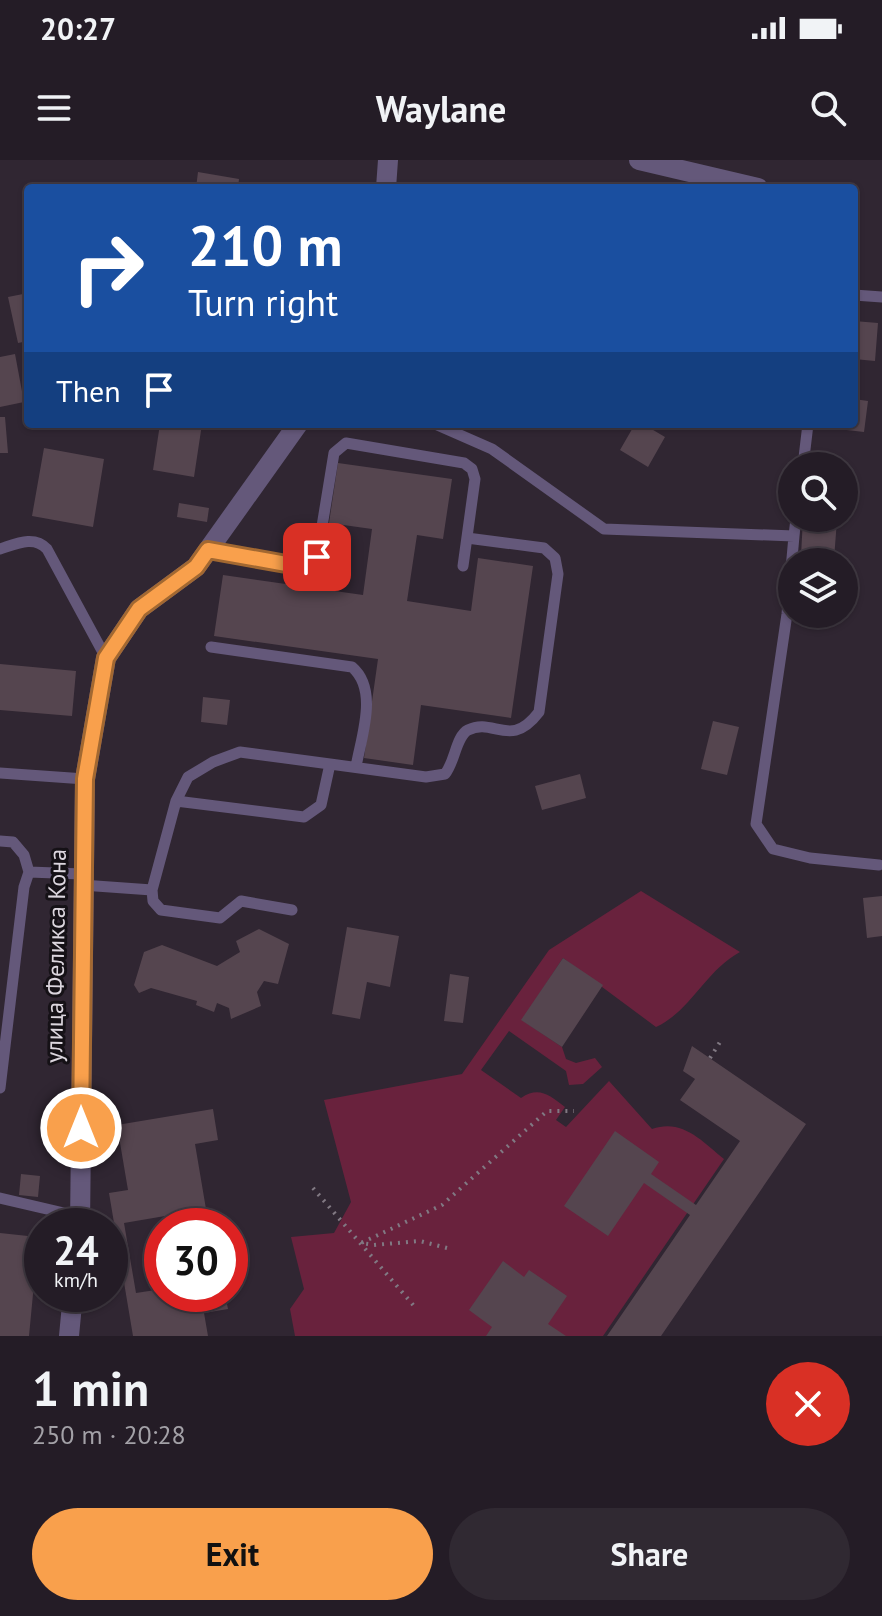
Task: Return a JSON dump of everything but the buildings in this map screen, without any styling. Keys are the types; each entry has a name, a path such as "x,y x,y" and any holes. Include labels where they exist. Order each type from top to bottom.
{"street":[{"path":"386,184 388,160"},
{"path":"639,160 741,184"},
{"name":"улица Феликса Кона","path":"81,1208 85,779 106,658 139,609 196,567 295,428"},
{"path":"69,1336 71,1312"}],"lane":[{"path":"858,295 882,297"},
{"path":"444,428 492,449 604,529 794,536"},
{"path":"805,452 808,428"},
{"path":"208,550 303,567 312,565 317,557 334,453 346,443 464,463 472,469 475,479 463,566"},
{"path":"794,532 787,614 756,824 773,849 810,858 879,865"},
{"path":"292,910 241,901 220,918 161,910 153,901 152,890 176,801 188,777 213,762 240,752 426,777 445,774 454,763 459,739 466,730 514,732 530,724 539,712 558,574 555,558 544,548 467,538"},
{"path":"0,549 28,541 41,542 106,658"},
{"path":"211,647 352,667 364,677 367,694 356,767"},
{"path":"176,801 304,817 321,805 330,764"},
{"path":"0,773 85,779"},
{"path":"0,841 13,842 24,855 29,872 24,887 0,1088"},
{"path":"29,872 152,890"},
{"path":"0,1198 35,1208"}],"path":[{"path":"710,1058 720,1042"},
{"path":"361,1243 442,1205 547,1111 574,1111"},
{"path":"313,1188 414,1306"},
{"path":"361,1243 420,1241 447,1248"}],"shaded area":[{"path":"641,891 740,952 717,969 679,1011 656,1027 563,958 522,1020 562,1047 566,1059 576,1063 595,1058 602,1067 583,1084 569,1085 566,1071 509,1031 481,1070 521,1098 539,1092 554,1099 565,1107 556,1120 566,1127 609,1081 652,1129 663,1126 682,1129 724,1159 603,1336 295,1336 290,1309 304,1289 291,1237 334,1233 351,1202 324,1100 462,1074 549,950"}],"route":[{"path":"81,1128 85,779 106,658 139,609 196,567 208,550 303,567 312,565 317,557"}]}
